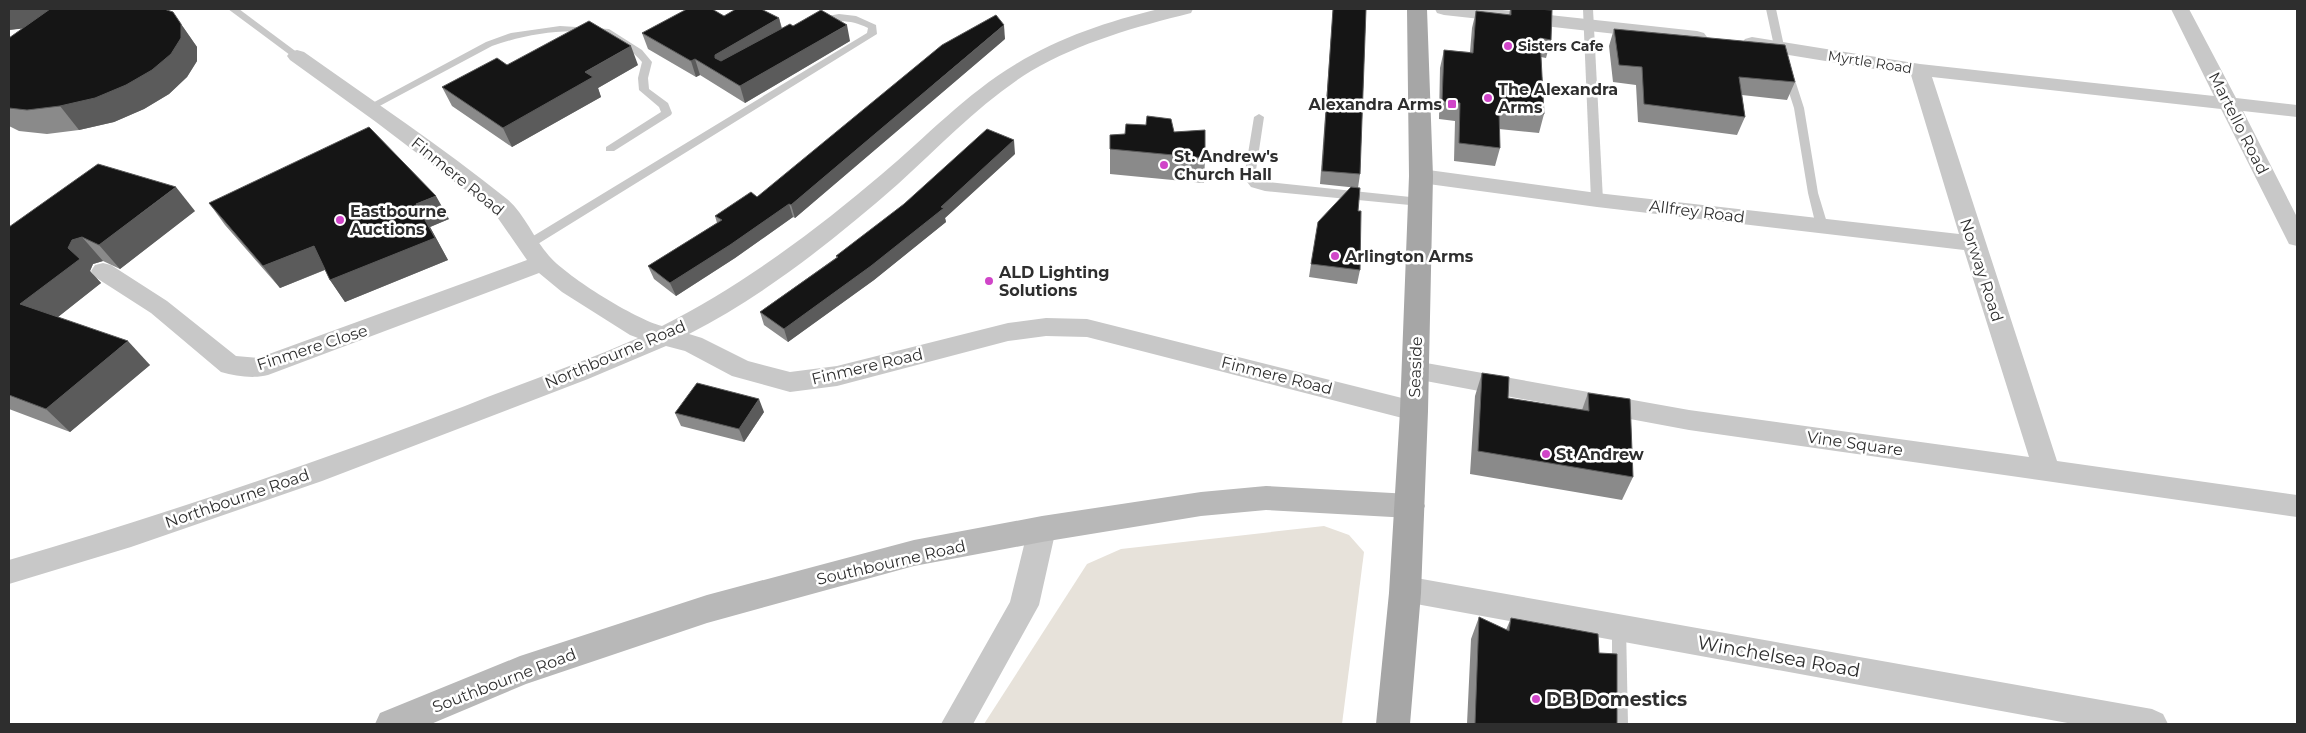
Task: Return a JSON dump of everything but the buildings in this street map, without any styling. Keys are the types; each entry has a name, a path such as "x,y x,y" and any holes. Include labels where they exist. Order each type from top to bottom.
{"main road":[{"name":"Seaside","path":"1393,724 1405,589 1414,411 1420,202 1417,9"}],"street":[{"name":"Northbourne Road","path":"9,572 78,552 246,496 446,424 665,337 721,304 805,248 891,178 960,115 1024,67 1068,45 1110,28 1157,14 1184,9"},
{"name":"Myrtle Road","path":"1444,9 1588,17 1722,40 1779,46 1920,70 2297,112"},
{"name":"Martello Road","path":"2180,9 2297,238"},
{"name":"Finmere Road","path":"296,56 370,107 501,206 536,254 570,286 640,329 693,344 740,370 790,382 837,376 1008,332 1046,327 1087,328 1414,411"},
{"name":"Norway Road","path":"1920,70 1973,243 2046,469"},
{"name":"Allfrey Road","path":"1420,176 1597,200 1973,243"},
{"name":"Finmere Close","path":"102,271 159,307 230,365 259,368 536,254"},
{"name":"Vine Square","path":"1415,370 1689,420 2297,506"},
{"name":"Southbourne Road","path":"392,724 520,671 706,609 914,554 1042,529 1201,504 1266,498 1410,506"},
{"path":"956,724 1024,605 1042,529"},
{"name":"Winchelsea Road","path":"1405,589 2152,724"}],"lane":[{"path":"233,9 296,56"},
{"path":"1771,9 1779,46 1799,108 1813,193 1822,226"},
{"path":"536,254 872,34 873,27 856,18 837,17 823,20 803,29"},
{"path":"1588,17 1597,200"},
{"path":"370,107 489,44 510,36 560,29 606,31 639,52 647,62 643,78 644,90 664,105 667,113 610,149"},
{"path":"1260,116 1249,178 1255,184 1265,187 1420,202"},
{"path":"1619,627 1620,724"}],"shaded area":[{"path":"1324,526 1349,535 1364,552 1342,724 984,724 1087,564 1121,549"}],"place":[{"name":"Sisters Cafe","path":"1508,46"},
{"name":"The Alexandra Arms","path":"1488,98"},
{"name":"Alexandra Arms","path":"1452,104"},
{"name":"St. Andrew's Church Hall","path":"1164,165"},
{"name":"Eastbourne Auctions","path":"340,220"},
{"name":"Arlington Arms","path":"1335,256"},
{"name":"ALD Lighting Solutions","path":"989,281"},
{"name":"St Andrew","path":"1546,454"},
{"name":"DB Domestics","path":"1536,699"}]}
